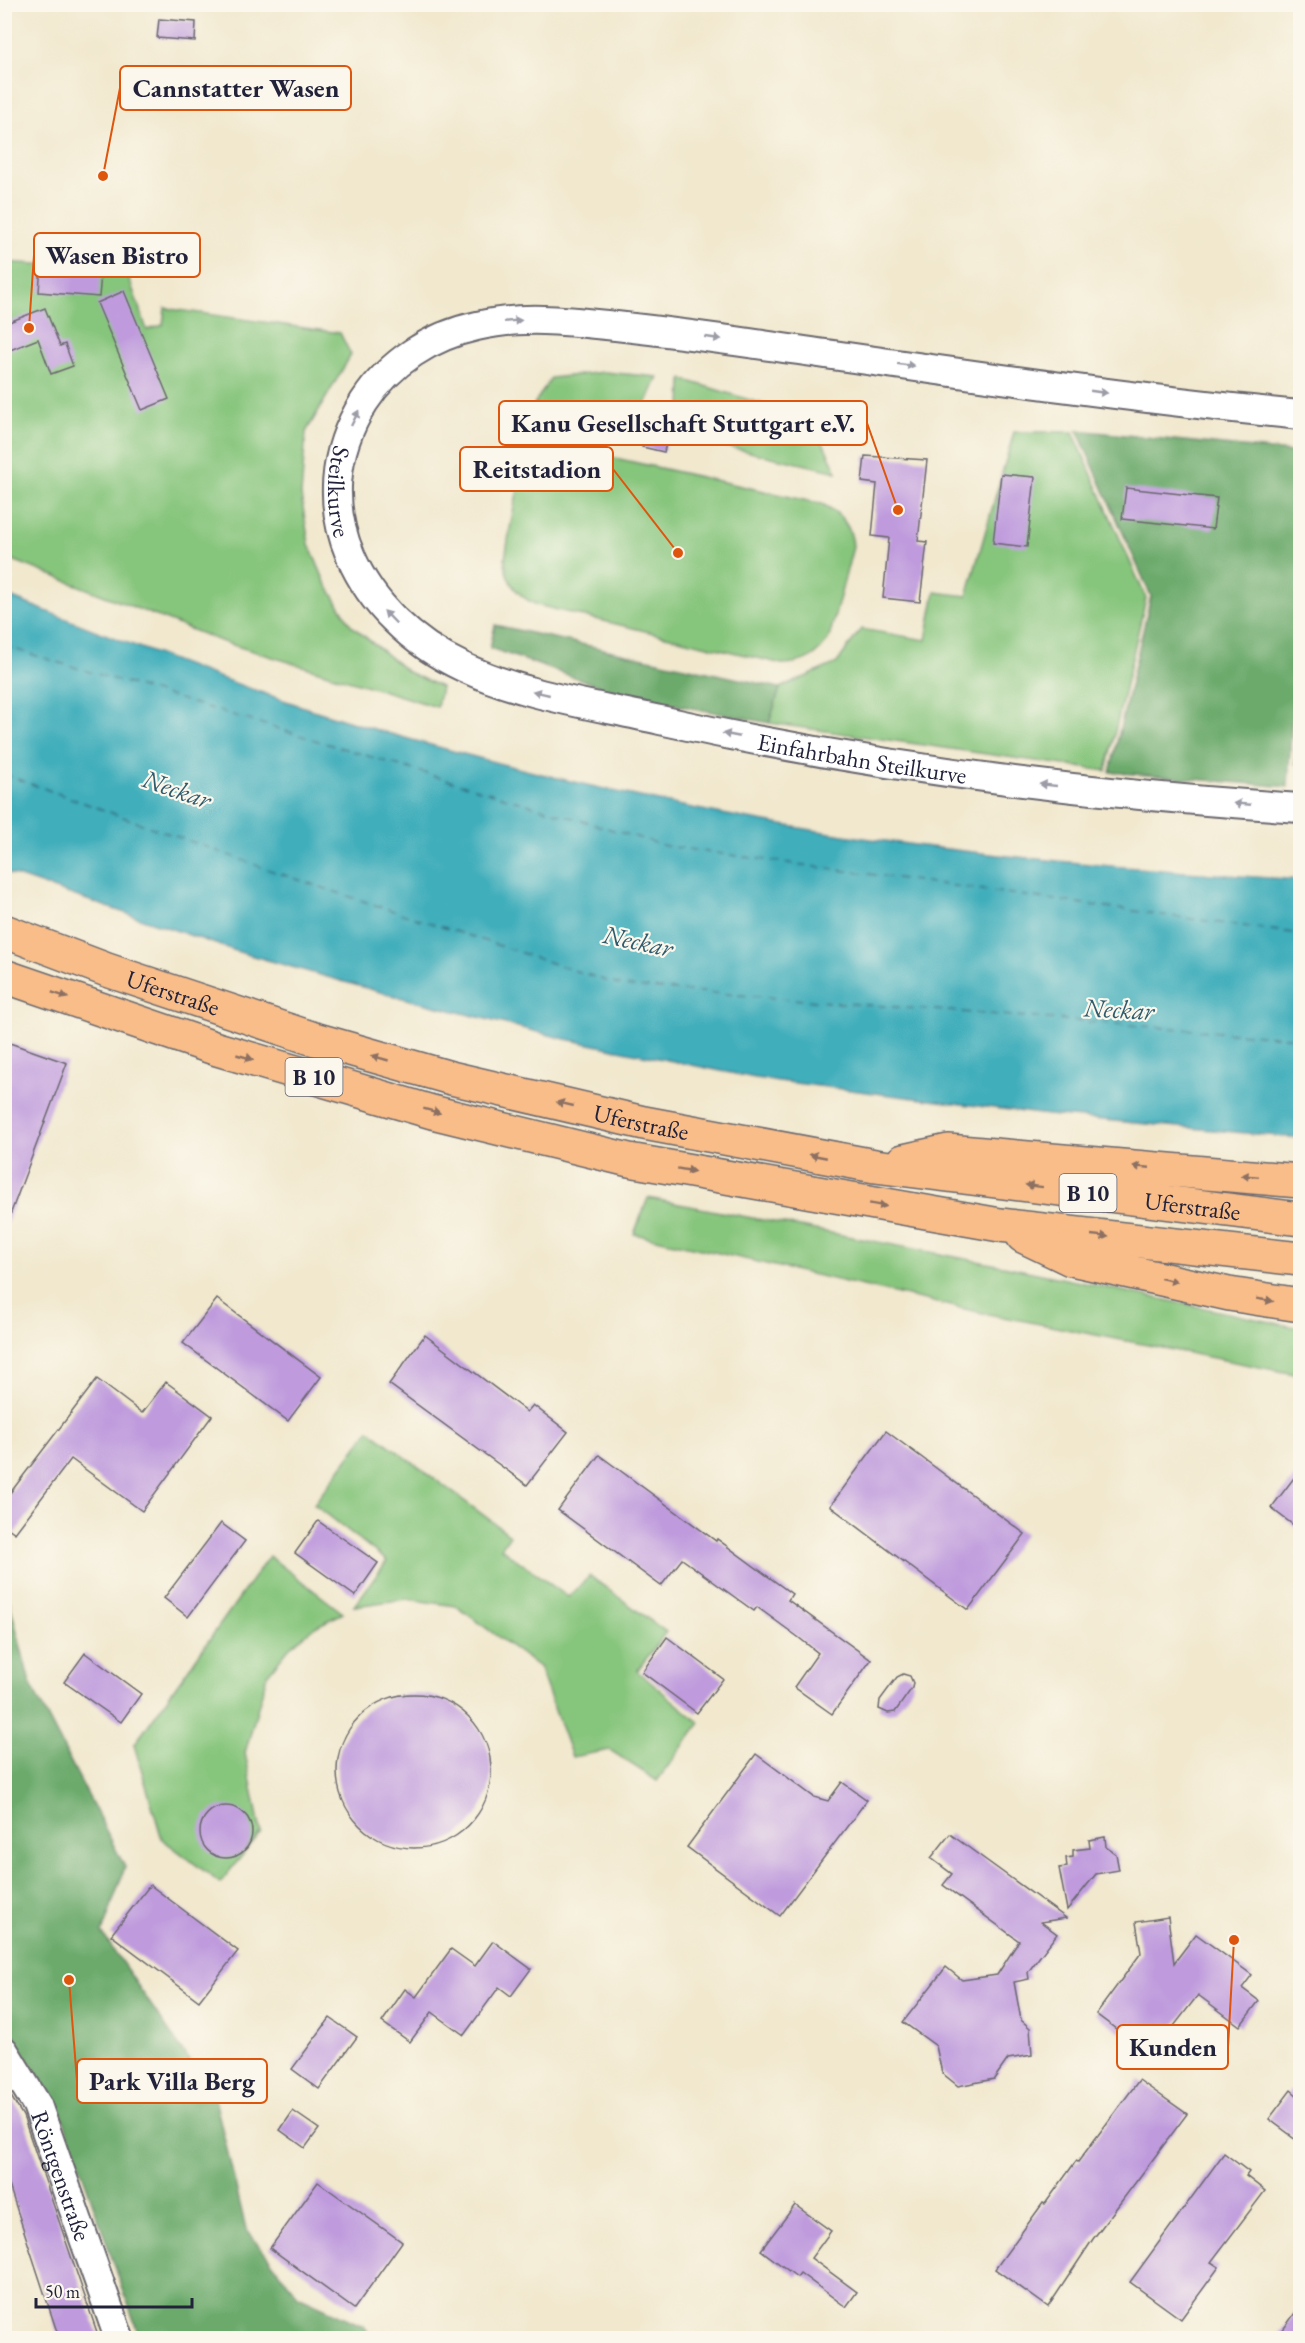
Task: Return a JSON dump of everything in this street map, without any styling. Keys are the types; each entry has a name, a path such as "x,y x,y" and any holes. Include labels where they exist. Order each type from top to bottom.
{"highway":[{"name":"Uferstraße","path":"4,932 106,970 311,1038 451,1078 644,1123 875,1166 1300,1219"},
{"name":"Uferstraße","path":"4,976 217,1049 432,1112 629,1160 1000,1225 1300,1259"},
{"name":"B 10","path":"875,1166 948,1151 1300,1181"},
{"name":"B 10","path":"1000,1225 1071,1259 1229,1294 1300,1305"}],"street":[{"name":"Steilkurve","path":"436,653 414,639 378,604 355,566 340,527 337,488 340,462 346,439 357,413 372,389 387,372 419,348 440,338 480,325 530,319 655,330 1145,399 1300,415"},
{"name":"Einfahrbahn Steilkurve","path":"436,653 491,679 526,690 689,727 796,747 1038,783 1300,808"},
{"name":"Röntgenstraße","path":"4,2051 37,2105 119,2338"}],"green space":[{"path":"4,262 126,270 147,330 163,325 165,308 340,333 351,355 306,432 301,495 309,544 325,582 351,625 408,672 441,687 437,707 223,642 5,557"},
{"path":"604,372 658,377 636,427 534,404 551,378"},
{"path":"682,379 812,419 837,472 680,436"},
{"path":"1077,430 1300,453 1300,568 1288,787 1110,772 1151,596"},
{"path":"1014,432 1073,432 1146,598 1106,771 769,723 780,688 837,663 861,629 926,640 935,592 967,596"},
{"path":"561,446 822,504 835,512 848,527 853,547 829,638 821,650 804,661 782,664 537,605 518,593 507,575 505,559 518,491 531,459 545,450"},
{"path":"495,625 780,688 769,723 625,695 490,648"},
{"path":"1300,672 1300,764 1295,764"},
{"path":"648,1198 1008,1267 1300,1328 1300,1375 978,1312 634,1234"},
{"path":"369,1430 510,1535 501,1548 568,1597 590,1576 666,1632 637,1671 700,1723 657,1781 610,1750 572,1757 539,1667 456,1606 407,1599 354,1606 387,1561 314,1504"},
{"path":"269,1556 343,1613 315,1627 289,1648 267,1675 245,1753 261,1832 220,1883 162,1839 134,1745"},
{"path":"4,1580 30,1683 125,1867 102,1933 215,2099 246,2229 298,2296 364,2326 372,2338 140,2338 59,2107 5,2025"}],"water":[{"name":"Neckar","path":"5,595 306,708 469,755 652,800 776,824 950,849 1100,865 1300,880 1300,1138 1048,1115 755,1078 565,1039 387,994 239,952 5,872"}],"building":[{"path":"159,19 196,22 195,41 157,38"},
{"path":"41,265 67,267 67,271 101,274 99,297 39,292"},
{"path":"124,291 169,399 142,410 97,303"},
{"path":"45,308 60,346 65,344 73,366 51,374 38,339 10,350 4,336 4,324"},
{"path":"651,408 673,413 664,452 642,447"},
{"path":"865,456 927,460 918,541 927,542 920,602 883,598 889,538 872,536 877,484 862,482"},
{"path":"1001,474 1035,477 1027,547 993,543"},
{"path":"1126,488 1217,498 1213,529 1122,519"},
{"path":"4,1041 67,1063 6,1226 4,1225"},
{"path":"217,1299 321,1377 288,1421 183,1343"},
{"path":"425,1335 527,1412 533,1405 568,1432 527,1485 389,1384"},
{"path":"97,1379 142,1413 166,1382 212,1416 142,1511 71,1459 15,1533 4,1525 4,1501"},
{"path":"886,1431 1025,1534 968,1610 830,1506"},
{"path":"599,1455 792,1594 788,1600 871,1660 832,1714 794,1687 818,1653 798,1637 757,1607 754,1611 682,1559 661,1586 558,1510"},
{"path":"1300,1470 1300,1530 1271,1508"},
{"path":"318,1521 378,1563 355,1596 295,1553"},
{"path":"221,1523 245,1541 188,1617 164,1598"},
{"path":"667,1637 723,1679 697,1713 642,1672"},
{"path":"85,1653 141,1694 121,1722 64,1682"},
{"path":"903,1674 910,1676 913,1683 912,1688 895,1712 888,1713 879,1709 880,1700 897,1677"},
{"path":"414,1694 443,1700 457,1707 468,1717 478,1728 485,1742 491,1771 485,1800 478,1814 468,1825 457,1835 443,1842 414,1848 385,1842 371,1835 360,1825 350,1814 343,1800 337,1771 343,1742 350,1728 360,1717 371,1707 385,1700"},
{"path":"756,1754 814,1797 828,1801 842,1782 867,1800 780,1916 687,1847"},
{"path":"226,1806 236,1808 244,1814 250,1822 252,1832 250,1842 244,1850 236,1856 226,1858 216,1856 208,1850 202,1842 200,1832 202,1822 208,1814 216,1808"},
{"path":"950,1834 1066,1918 1041,1922 1057,1934 1028,1972 1029,1979 1014,1982 1021,2020 1030,2028 1032,2055 1008,2059 994,2079 958,2086 942,2073 936,2046 903,2022 946,1967 962,1980 997,1975 1019,1941 943,1885 952,1874 931,1858"},
{"path":"1105,1837 1106,1847 1116,1854 1119,1870 1096,1874 1067,1910 1059,1868 1067,1867 1066,1858 1073,1857 1073,1850 1090,1848 1089,1840"},
{"path":"150,1885 238,1951 199,2001 111,1935"},
{"path":"1168,1917 1174,1963 1196,1934 1252,1975 1242,1988 1259,2001 1240,2026 1198,1995 1170,2031 1178,2037 1160,2062 1096,2014 1141,1953 1136,1922"},
{"path":"493,1941 531,1969 511,1996 499,1987 464,2035 432,2012 410,2042 382,2022 405,1989 416,1997 451,1949 475,1966"},
{"path":"330,2018 357,2037 319,2089 292,2069"},
{"path":"1139,2080 1187,2114 1093,2239 1048,2307 995,2269 1043,2203 1045,2204 1076,2161 1078,2162"},
{"path":"4,2085 23,2116 99,2338 59,2338 4,2170"},
{"path":"1291,2090 1300,2098 1300,2142 1269,2119"},
{"path":"293,2111 319,2129 305,2148 280,2130"},
{"path":"1224,2153 1249,2172 1246,2176 1265,2191 1211,2262 1219,2267 1181,2319 1130,2282"},
{"path":"318,2182 402,2242 354,2309 270,2248"},
{"path":"795,2205 831,2231 811,2258 857,2292 846,2307 800,2273 797,2277 761,2250"},
{"path":"1300,2306 1300,2338 1277,2338"}],"ferry route":[{"path":"4,646 666,846 1300,934"},
{"path":"4,774 278,873 622,986 1300,1038"}],"place":[{"name":"Cannstatter Wasen","path":"103,176"},
{"name":"Wasen Bistro","path":"29,328"},
{"name":"Kanu Gesellschaft Stuttgart e.V.","path":"898,510"},
{"name":"Reitstadion","path":"678,553"},
{"name":"Kunden","path":"1234,1940"},
{"name":"Park Villa Berg","path":"69,1980"}]}
